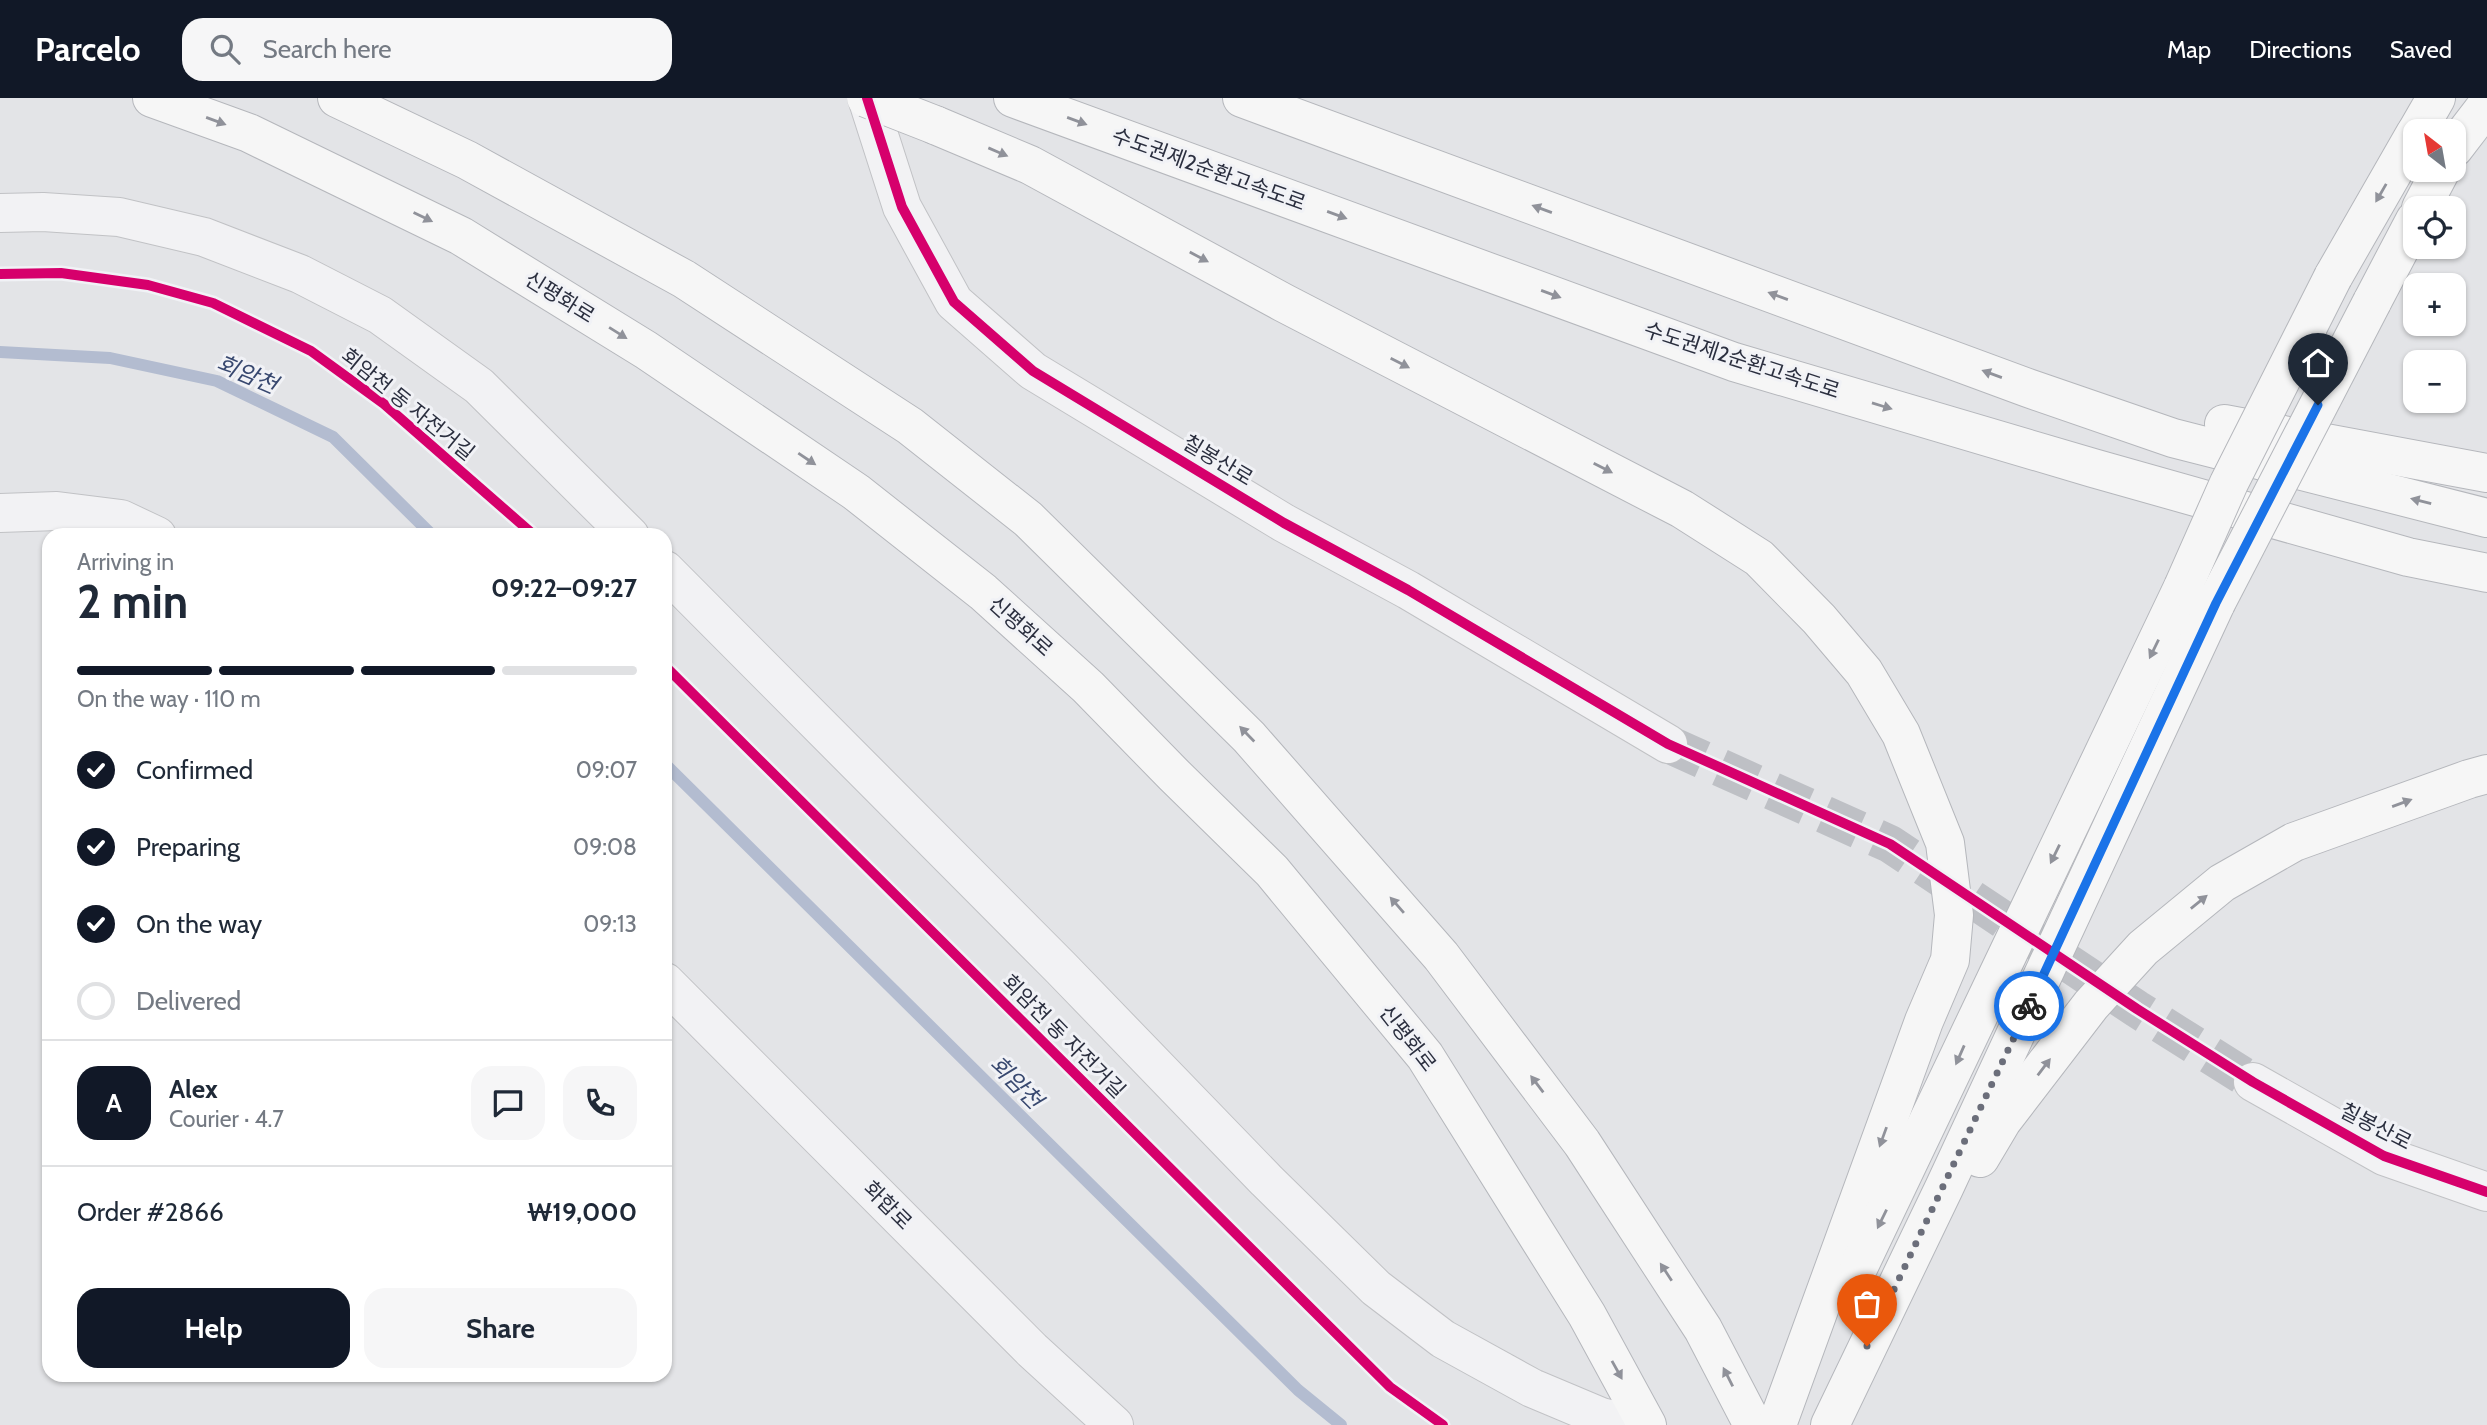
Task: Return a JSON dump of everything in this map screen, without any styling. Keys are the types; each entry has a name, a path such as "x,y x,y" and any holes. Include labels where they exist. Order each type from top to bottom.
{"highway":[{"name":"신평화로","path":"152,98 249,133 461,236 646,350 856,492 983,592 1088,687 1272,871 1425,1056 1587,1315 1647,1425"},
{"path":"337,98 467,160 684,279 910,426 1028,519 1250,737 1441,956 1581,1143 1703,1329 1753,1425"},
{"path":"866,98 1030,165 1284,303 1682,509 1759,558 1819,620 1864,672 1901,734 1945,843 1954,915 1950,960 1924,1021 1777,1425"},
{"name":"수도권제2순환고속도로","path":"1013,98 1734,362 2395,554 2487,573"},
{"path":"1242,98 2028,388 2173,438 2487,518"},
{"path":"2424,119 2436,98"},
{"path":"2466,132 2487,104"},
{"path":"1829,1425 1867,1346 1991,1116 2199,595 2229,483 2333,277 2403,156"},
{"path":"1782,1425 1944,1091 2199,595 2372,302 2403,243"},
{"path":"2028,388 2487,473"},
{"path":"1991,1116 2143,948 2222,883 2294,842 2487,774"}],"street":[{"name":"칠봉산로","path":"866,98 902,207 954,302 1033,371 1284,523 1408,590 1668,744"},
{"path":"0,213 43,212 119,217 204,237 312,280 380,315 479,386 622,528"},
{"path":"0,513 57,511 121,519 140,528"},
{"path":"672,577 1052,959 1266,1180 1376,1288 1443,1339 1532,1388 1601,1417 1639,1425"},
{"name":"화합로","path":"672,989 1032,1350 1114,1425"},
{"name":"칠봉산로","path":"2253,1082 2385,1156 2487,1192"}],"waterway":[{"name":"회암천","path":"0,352 110,358 217,381 333,437 425,528"},
{"name":"회암천","path":"672,771 1298,1390 1341,1425"}],"tunnel":[{"path":"1668,744 1890,844 2137,1009 2253,1082"}],"cycle path":[{"path":"867,98 902,207 954,302 1033,371 1284,523 1408,590 1668,744 1890,844 2137,1009 2253,1082 2384,1156 2487,1192"},
{"name":"회암천 동 자전거길","path":"0,274 61,273 148,285 213,303 311,351 384,404 526,528"},
{"name":"회암천 동 자전거길","path":"672,673 1390,1387 1443,1425"}],"way so far":[{"path":"1867,1346 2029,1006"}],"route":[{"path":"2029,1006 2216,603 2318,405"}]}
